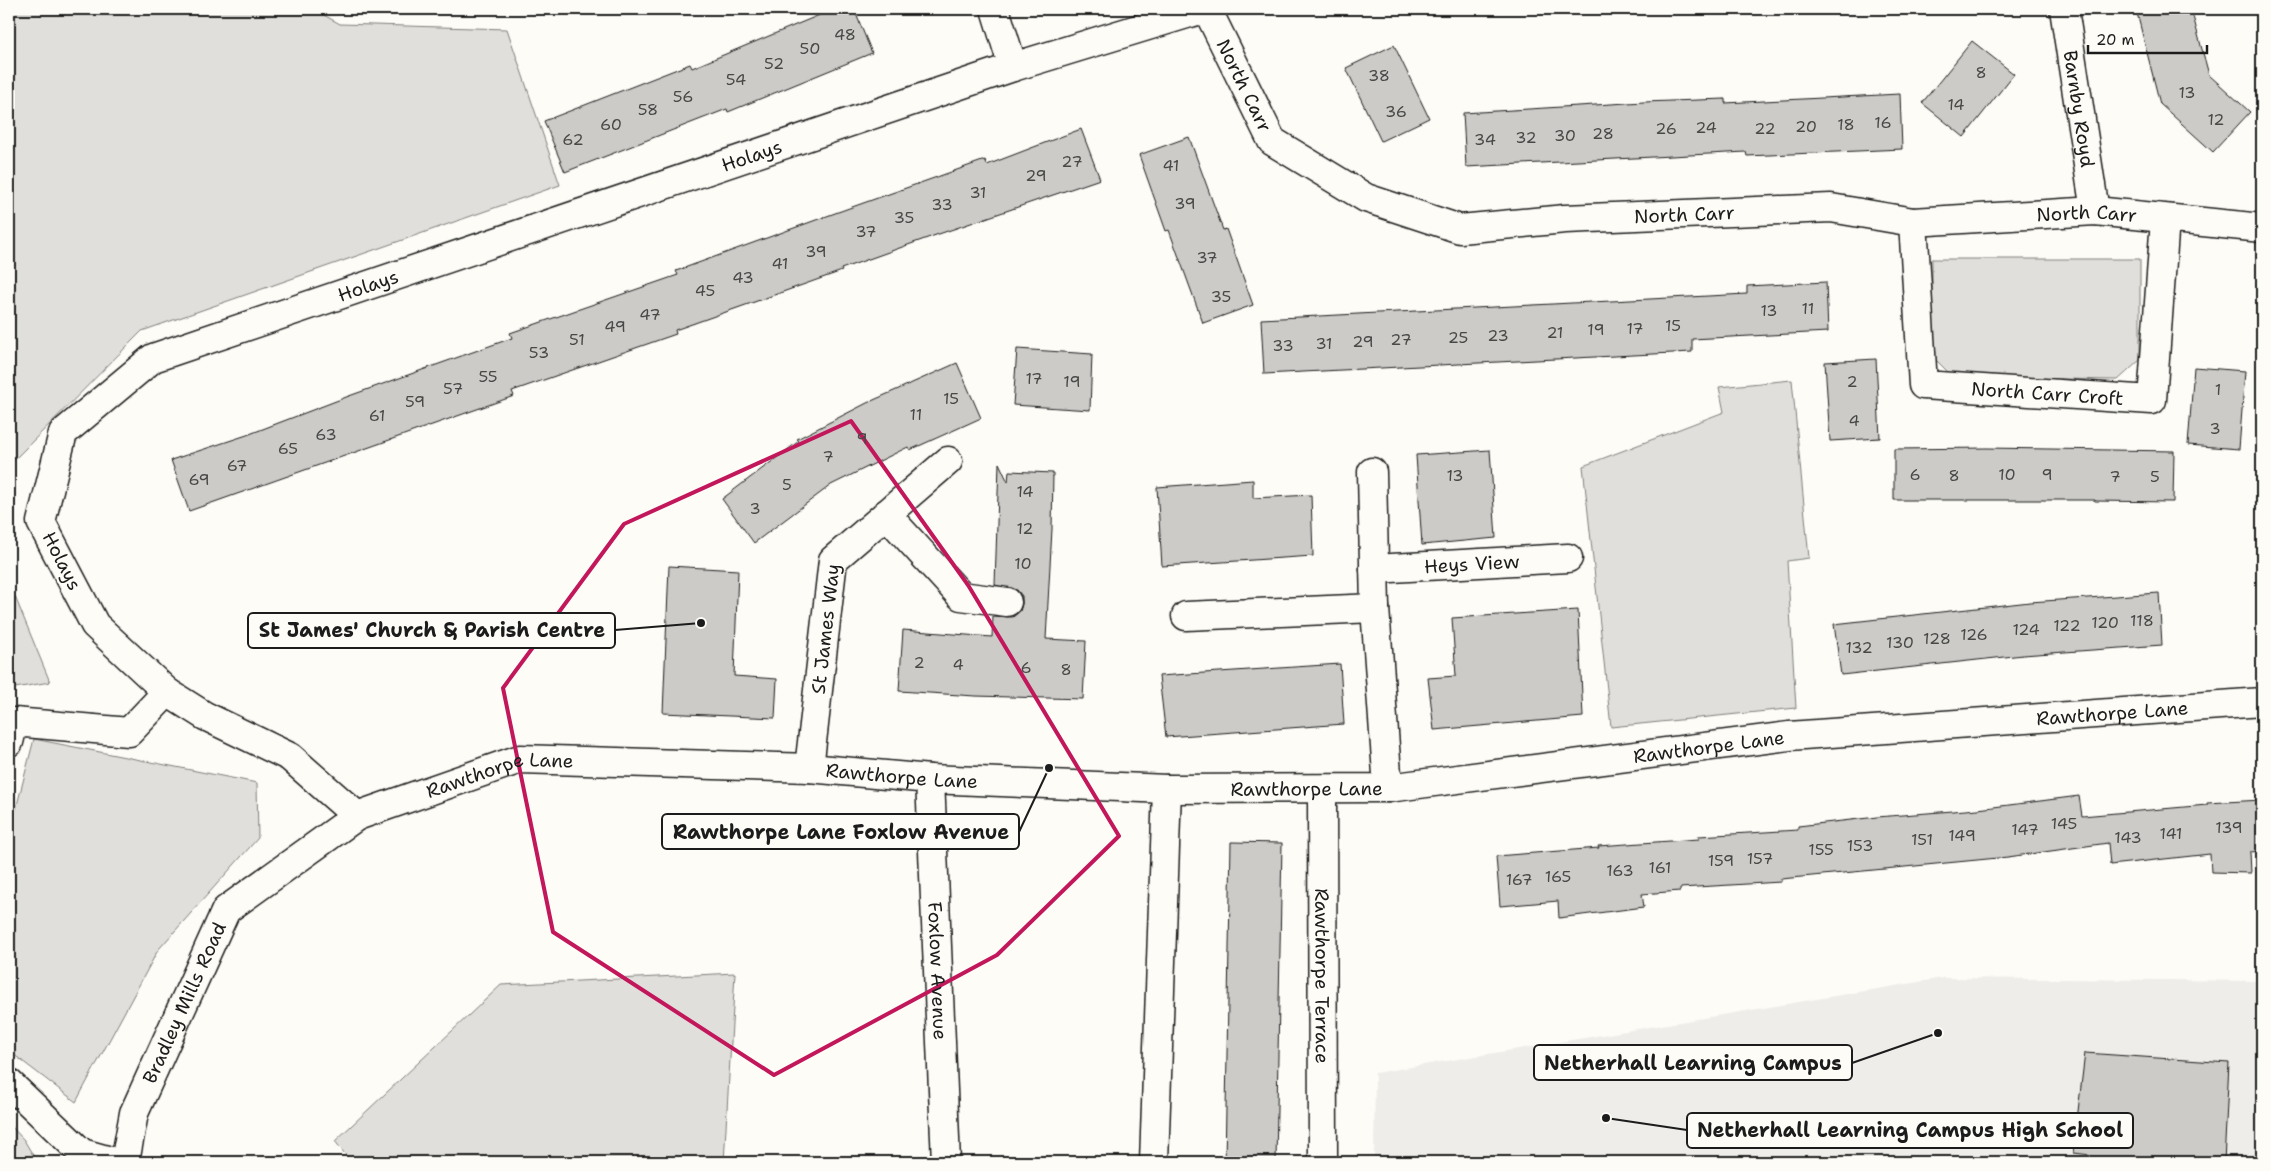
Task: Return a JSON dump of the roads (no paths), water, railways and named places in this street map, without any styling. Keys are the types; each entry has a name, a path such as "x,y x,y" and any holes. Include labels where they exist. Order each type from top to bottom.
{"street":[{"path":"995,9 1013,67"},
{"name":"Holays","path":"357,816 290,757 205,716 166,692 95,625 42,522 63,433 153,358 1013,67 1203,9"},
{"name":"North Carr","path":"1207,9 1272,140 1366,198 1460,229 1565,219 1831,208 1912,222 2095,211 2262,228"},
{"name":"Barnby Royd","path":"2064,9 2095,211"},
{"name":"North Carr Croft","path":"1912,222 1923,385 2152,400 2165,219"},
{"name":"St James Way","path":"809,768 833,560 948,461"},
{"path":"1372,472 1375,608 1388,788"},
{"path":"886,514 961,596 1007,602"},
{"name":"Heys View","path":"1374,569 1568,558"},
{"path":"1186,616 1375,608"},
{"path":"9,742 14,722 129,732 166,692"},
{"name":"Rawthorpe Lane","path":"357,816 520,759 809,768 930,779 1167,789 1322,790 1388,788 1789,736 2262,702"},
{"name":"Foxlow Avenue","path":"930,779 946,1162"},
{"path":"1154,1162 1167,789"},
{"name":"Rawthorpe Terrace","path":"1322,790 1323,1162"},
{"name":"Bradley Mills Road","path":"125,1162 134,1113 226,910 357,816"},
{"path":"9,1083 82,1153 114,1162"}],"place":[{"name":"St James' Church & Parish Centre","path":"701,623"},
{"name":"Rawthorpe Lane Foxlow Avenue","path":"1049,768"},
{"name":"Netherhall Learning Campus","path":"1938,1033"},
{"name":"Netherhall Learning Campus High School","path":"1606,1118"}]}
